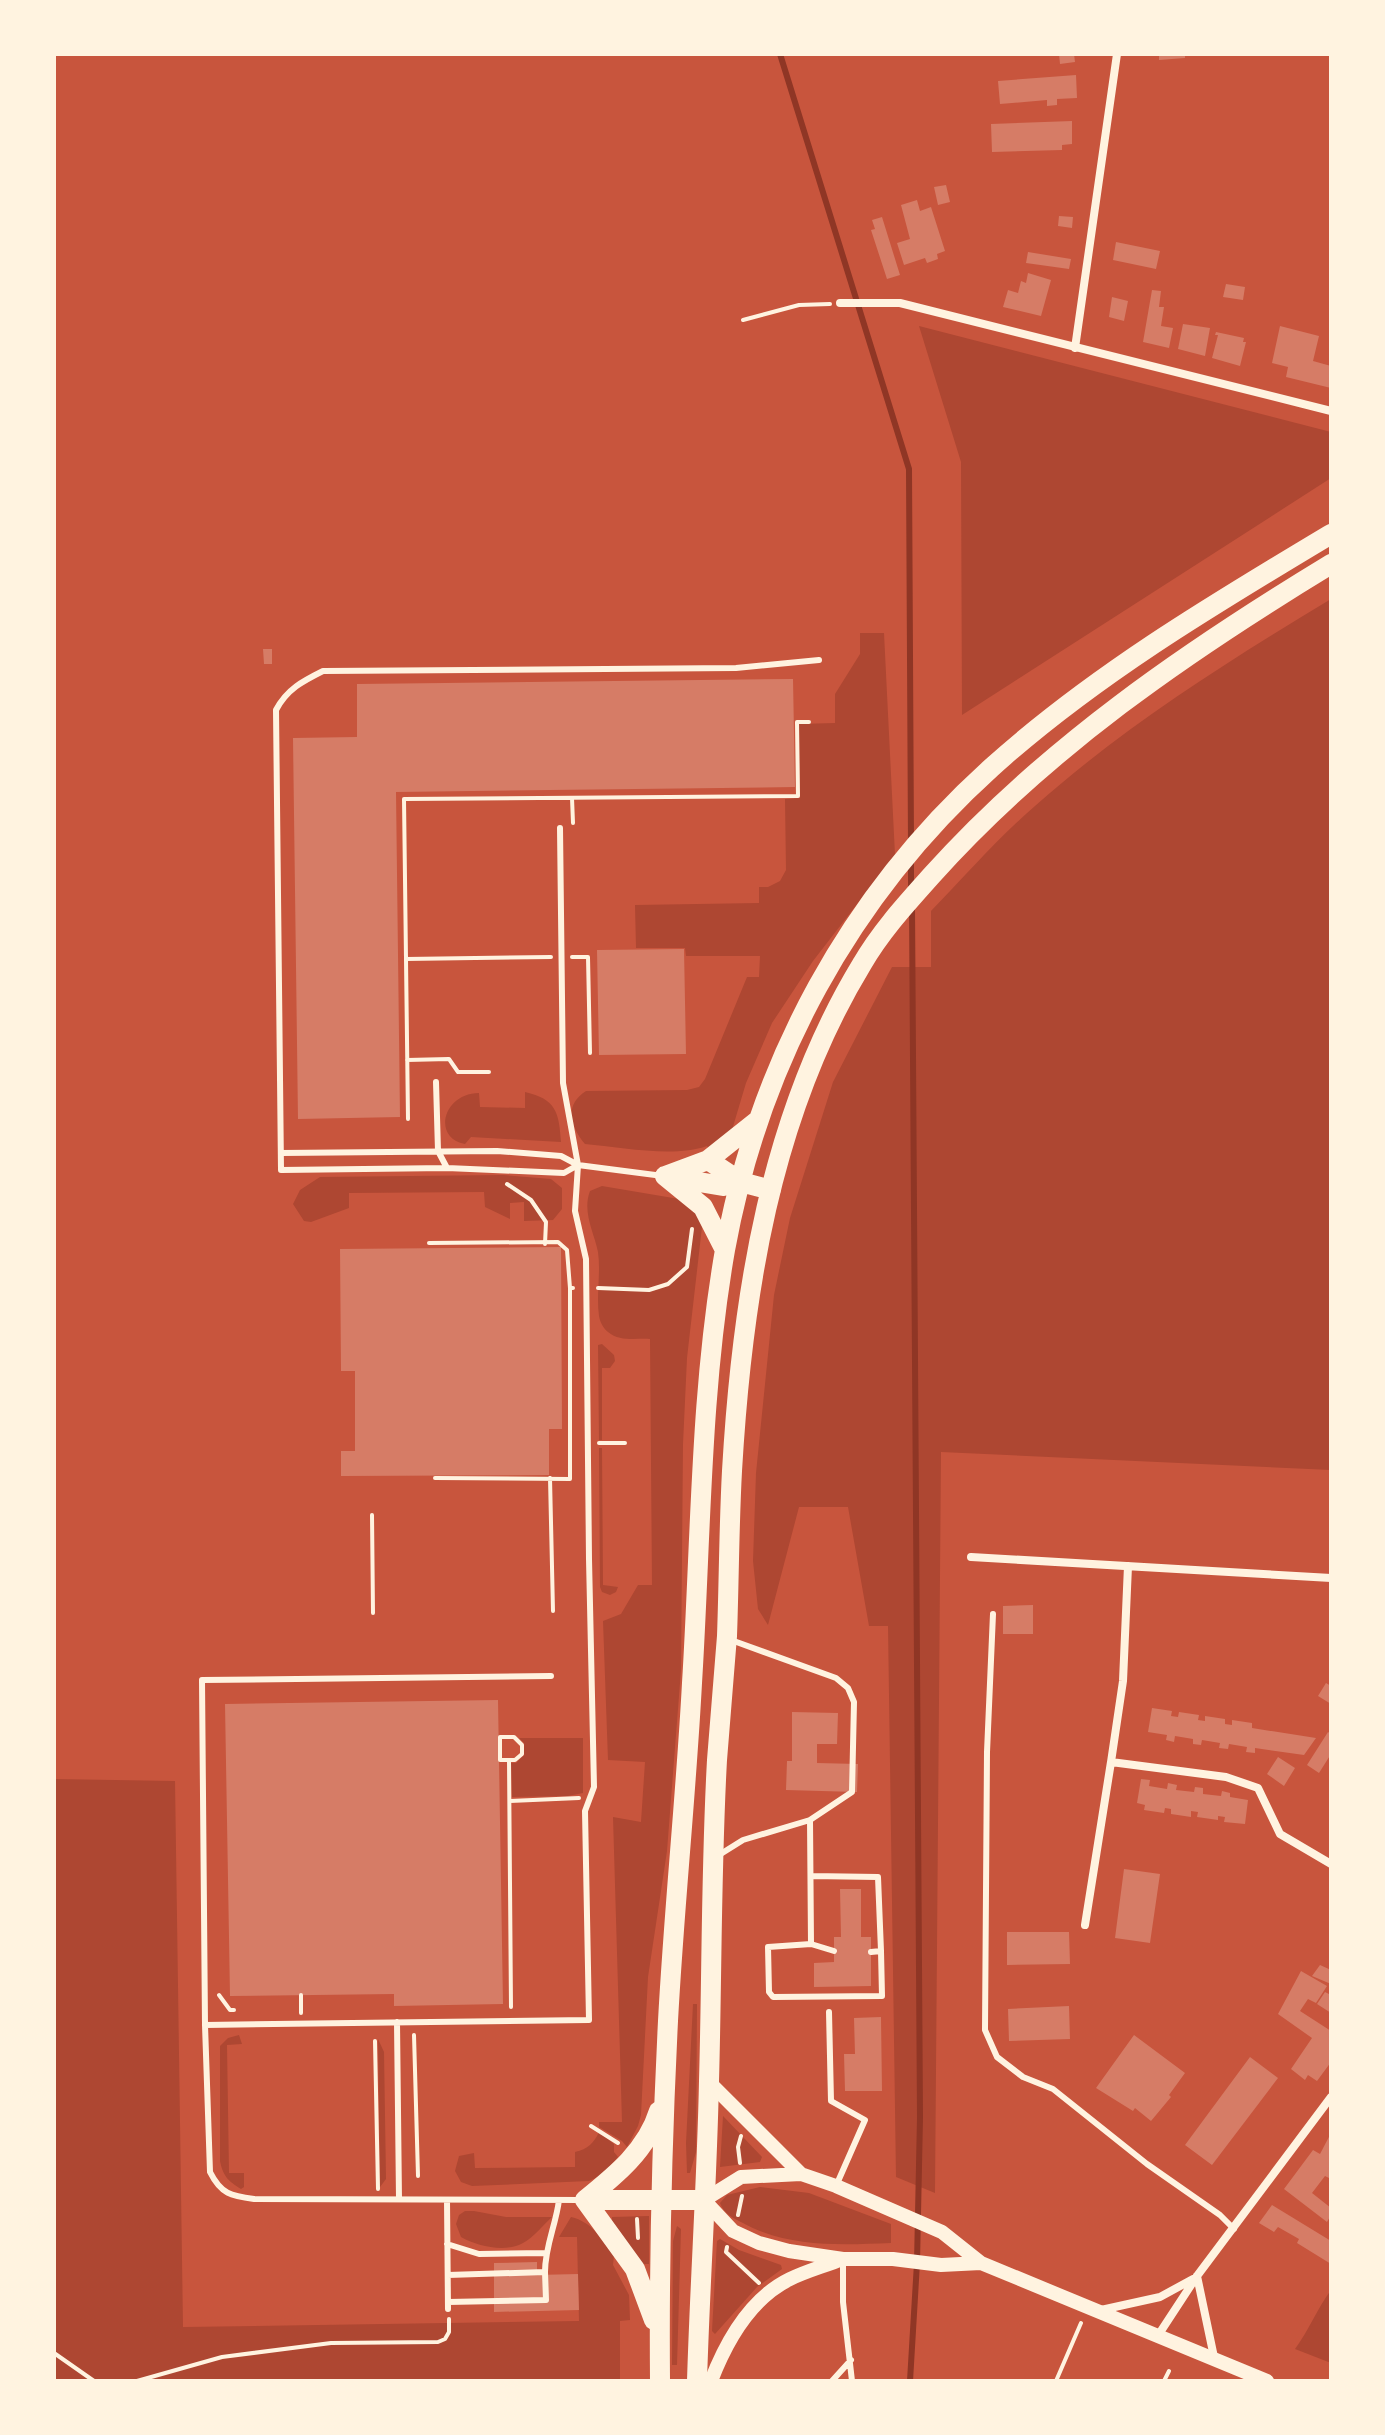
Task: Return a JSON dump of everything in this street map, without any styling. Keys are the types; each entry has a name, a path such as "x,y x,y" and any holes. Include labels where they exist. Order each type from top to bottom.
{"main road":[{"path":"660,2381 661,2199 666,2088 693,1668 703,1447 725,1250 757,1121 793,1033 814,992 865,908 929,831 995,764 1093,687 1154,644 1331,534"},
{"path":"697,2381 709,2082 713,1859 732,1469 750,1288 771,1190 796,1107 821,1044 862,963 895,916 1009,796 1118,705 1331,564"},
{"path":"665,1176 708,1160 757,1121"},
{"path":"708,1160 741,1182 771,1190"},
{"path":"665,1176 723,1186 741,1182"},
{"path":"665,1176 703,1207 725,1250"},
{"path":"585,2200 617,2174 649,2138 666,2088"},
{"path":"585,2200 704,2200"},
{"path":"585,2200 635,2269 660,2336"}],"street":[{"path":"1075,348 1117,54"},
{"path":"840,303 900,303 1331,411"},
{"path":"971,1557 1331,1578"},
{"path":"1085,1925 1123,1681 1128,1566"},
{"path":"1111,1762 1226,1777 1258,1788 1280,1834 1331,1864"},
{"path":"709,2082 801,2174"},
{"path":"1159,2334 1197,2276 1331,2097"},
{"path":"981,2263 941,2265 893,2259 843,2259 789,2251 759,2243 733,2231 704,2200 741,2177 801,2174 942,2232 981,2263 1267,2381"},
{"path":"711,2381 732,2335 769,2293 789,2280 843,2259"},
{"path":"1094,2308 1160,2297 1197,2276"},
{"path":"1197,2276 1214,2357"}],"lane":[{"path":"578,1165 564,1173 447,1168 281,1170 276,710 298,683 323,671 736,668 819,660"},
{"path":"205,2025 589,2020 585,1811 594,1787 587,1288 586,1259 575,1211 578,1165 563,1083 560,828"},
{"path":"436,1082 438,1151 447,1168"},
{"path":"281,1153 438,1151 561,1156 578,1165 665,1176"},
{"path":"993,1614 987,1752 985,2030 997,2057 1023,2077 1053,2089 1147,2164 1220,2215 1234,2229"},
{"path":"713,1859 743,1840 810,1820 852,1792 854,1702 848,1688 836,1678 726,1638"},
{"path":"551,1676 202,1680 208,2157 210,2172 217,2186 228,2196 254,2199 585,2200"},
{"path":"810,1820 811,1944"},
{"path":"811,1876 878,1877 882,1996 773,1997 769,1992 768,1947 811,1944 834,1951"},
{"path":"871,1952 881,1951"},
{"path":"829,2012 831,2101 865,2120 836,2186"},
{"path":"397,2022 399,2199"},
{"path":"447,2200 448,2306 546,2300 545,2253 556,2223 559,2200"},
{"path":"447,2244 479,2254 545,2253"},
{"path":"843,2259 843,2302 852,2381"},
{"path":"448,2275 545,2272"},
{"path":"832,2381 851,2360"}],"path":[{"path":"743,320 799,305 840,303"},
{"path":"408,1119 404,799 798,796 797,722 809,722"},
{"path":"406,959 588,957 590,1053"},
{"path":"407,1060 449,1059 458,1072 489,1072"},
{"path":"497,1177 531,1200 546,1222 545,1244"},
{"path":"435,1478 570,1479 570,1288"},
{"path":"598,1443 625,1443"},
{"path":"550,1478 553,1611"},
{"path":"372,1515 373,1613"},
{"path":"500,1737 514,1737 522,1745 522,1754 515,1760 509,1760 500,1760 500,1737"},
{"path":"498,2007 512,2007 509,1760"},
{"path":"510,1801 590,1797"},
{"path":"219,1981 219,1997 230,2010 245,2010"},
{"path":"287,2010 315,2009"},
{"path":"414,2022 418,2176"},
{"path":"375,2041 378,2199"},
{"path":"591,2126 618,2143"},
{"path":"740,2166 741,2134"},
{"path":"729,2158 739,2157"},
{"path":"737,2221 743,2190"},
{"path":"637,2216 639,2245"},
{"path":"728,2243 726,2252 761,2285"},
{"path":"137,2381 222,2357 315,2345 438,2342 445,2339 449,2332 448,2306"},
{"path":"1056,2381 1094,2308"},
{"path":"54,2353 94,2381"},
{"path":"1164,2381 1169,2371"}],"shaded area":[{"path":"919,326 1331,432 1331,478 962,715 961,462"},
{"path":"1331,599 1331,1470 941,1452 935,2193 896,2177 888,1626 869,1626 848,1507 799,1507 768,1625 758,1609 753,1561 756,1473 774,1295 790,1218 833,1082 892,967 931,967 931,911 1021,818 1069,777 1141,722 1216,671"},
{"path":"860,633 884,633 895,855 813,961 772,1023 746,1083 732,1130 709,1150 707,1146 663,1151 585,1144 573,1123 572,1109 586,1091 687,1090 699,1087 705,1079 747,977 759,977 760,956 686,956 685,948 636,948 635,905 759,903 759,887 768,887 780,881 786,870 785,799 800,798 799,724 835,723 835,694 860,654"},
{"path":"525,1092 543,1099 554,1108 561,1142 471,1137 465,1144 454,1140 448,1133 446,1116 457,1100 479,1093 480,1107 525,1108"},
{"path":"503,1175 551,1179 562,1188 562,1209 553,1220 524,1221 524,1202 510,1203 510,1219 485,1207 484,1192 349,1193 349,1208 311,1222 304,1221 293,1204 300,1190 320,1177"},
{"path":"602,1186 679,1199 693,1207 702,1227 687,1358 681,1670 667,1851 648,1977 641,2115 627,2147 599,2127 599,2122 622,2122 613,1817 641,1822 645,1762 608,1760 603,1621 621,1614 638,1585 652,1585 650,1339 618,1337 606,1330 600,1320 598,1252 587,1207 590,1191"},
{"path":"602,1344 614,1355 615,1361 610,1368 602,1368 602,1440 599,1440 598,1345"},
{"path":"599,1448 602,1448 603,1585 618,1587 610,1595 602,1592 600,1587"},
{"path":"519,1738 583,1738 583,1793 512,1797 511,1763 516,1763 524,1755 524,1743"},
{"path":"54,1779 175,1781 183,2327 579,2321 577,2237 559,2237 571,2217 590,2227 614,2255 613,2265 629,2295 630,2320 620,2321 620,2381 54,2381"},
{"path":"693,2004 697,2004 696,2152 690,2173 687,2173 686,2143"},
{"path":"239,2035 242,2044 227,2045 229,2173 244,2173 244,2187 241,2189 227,2178 220,2161 220,2046 228,2038"},
{"path":"378,2039 384,2052 386,2179 380,2187"},
{"path":"723,2116 762,2157 760,2162 720,2167"},
{"path":"599,2132 614,2144 618,2157 602,2175 589,2181 472,2186 461,2182 455,2171 459,2156 474,2153 475,2168 575,2167 575,2152 590,2145"},
{"path":"760,2187 809,2193 891,2224 891,2243 815,2243 778,2237 736,2219 726,2213 720,2203 727,2195"},
{"path":"465,2211 506,2217 552,2217 523,2243 500,2248 461,2237 456,2224 459,2215"},
{"path":"649,2216 649,2264 642,2264 612,2217"},
{"path":"677,2226 681,2229 677,2365 672,2365 673,2241"},
{"path":"720,2239 739,2250 781,2265 782,2269 757,2287 715,2334 712,2331 717,2241"},
{"path":"1331,2290 1331,2363 1295,2349"}],"building":[{"path":"1059,54 1074,54 1075,62 1060,64"},
{"path":"1159,54 1185,54 1185,58 1159,60"},
{"path":"1076,75 1077,98 1057,99 1057,105 1047,106 1047,100 1000,104 998,81"},
{"path":"1072,121 1072,144 1062,145 1062,150 992,152 991,124"},
{"path":"946,185 950,202 938,205 934,187"},
{"path":"917,200 920,211 931,207 945,251 937,254 938,259 927,263 925,258 904,265 897,243 910,239 901,205"},
{"path":"1059,216 1073,217 1072,228 1058,226"},
{"path":"882,217 900,275 887,279 871,230 875,229 872,220"},
{"path":"1116,242 1160,251 1156,269 1113,260"},
{"path":"1028,252 1071,259 1069,269 1026,263"},
{"path":"1028,273 1051,280 1041,316 1003,307 1008,290 1018,293 1021,281 1026,283"},
{"path":"1226,284 1245,287 1243,300 1223,297"},
{"path":"1152,290 1161,291 1159,307 1164,307 1161,326 1173,328 1169,348 1143,342"},
{"path":"1112,297 1128,301 1124,321 1109,317"},
{"path":"1183,324 1210,328 1205,356 1178,349"},
{"path":"1280,326 1319,336 1313,361 1331,366 1331,388 1286,377 1288,367 1272,363"},
{"path":"1216,332 1244,338 1243,342 1246,342 1240,366 1212,358 1218,335 1215,335"},
{"path":"263,649 272,649 272,664 264,664"},
{"path":"793,679 795,787 396,792 400,1117 298,1119 293,738 357,737 357,684"},
{"path":"684,949 686,1054 599,1055 597,950"},
{"path":"561,1247 562,1429 549,1429 549,1475 341,1476 341,1451 355,1451 355,1371 341,1371 340,1249"},
{"path":"1033,1605 1033,1634 1003,1634 1003,1606"},
{"path":"1326,1683 1331,1686 1331,1704 1318,1696"},
{"path":"498,1700 503,2004 394,2006 394,1994 230,1996 225,1704"},
{"path":"1152,1708 1172,1711 1171,1716 1178,1717 1179,1712 1199,1715 1198,1720 1205,1721 1205,1716 1225,1719 1225,1724 1232,1725 1232,1720 1252,1723 1252,1728 1316,1738 1304,1755 1255,1748 1255,1753 1246,1752 1247,1747 1229,1744 1228,1749 1219,1748 1220,1743 1202,1740 1201,1745 1193,1744 1193,1739 1175,1736 1174,1742 1166,1740 1167,1735 1148,1732"},
{"path":"792,1712 838,1713 837,1744 817,1744 817,1763 858,1764 857,1792 786,1790 787,1761 792,1761"},
{"path":"1328,1732 1331,1734 1331,1754 1319,1773 1307,1765"},
{"path":"1278,1757 1295,1768 1284,1786 1267,1774"},
{"path":"1141,1779 1150,1780 1149,1786 1167,1789 1168,1783 1177,1785 1176,1790 1194,1792 1195,1787 1203,1788 1203,1794 1221,1796 1222,1791 1230,1793 1230,1797 1248,1800 1245,1824 1224,1822 1225,1817 1218,1816 1218,1820 1197,1817 1198,1812 1191,1811 1191,1817 1171,1814 1171,1809 1165,1808 1164,1813 1144,1810 1145,1805 1137,1803"},
{"path":"1124,1869 1160,1874 1150,1943 1115,1938"},
{"path":"840,1889 861,1889 861,1937 871,1937 871,1986 814,1987 814,1963 834,1962 834,1937 841,1937"},
{"path":"1007,1932 1069,1932 1070,1964 1007,1965"},
{"path":"1320,1965 1331,1970 1331,1984 1312,1976"},
{"path":"1301,1971 1327,1986 1316,2003 1308,1999 1300,2011 1331,2031 1331,2062 1317,2081 1308,2075 1305,2080 1291,2069 1312,2038 1278,2014"},
{"path":"1325,1992 1331,1995 1331,2013 1317,2004"},
{"path":"1069,2006 1070,2039 1009,2041 1008,2009"},
{"path":"881,2017 882,2091 845,2091 844,2054 855,2054 854,2018"},
{"path":"1134,2035 1185,2073 1169,2095 1171,2097 1151,2121 1135,2108 1133,2111 1096,2088"},
{"path":"1250,2057 1278,2078 1212,2165 1185,2145"},
{"path":"1331,2133 1331,2179 1325,2176 1312,2193 1331,2208 1327,2222 1284,2189 1313,2150 1320,2154"},
{"path":"1272,2205 1331,2241 1331,2264 1278,2227 1274,2232 1259,2223"},
{"path":"537,2262 537,2275 578,2274 579,2310 494,2312 494,2263"}],"waterway":[{"path":"780,54 909,469 911,843"},
{"path":"911,862 911,891"},
{"path":"910,2381 917,2263 920,2117 912,906"}]}
